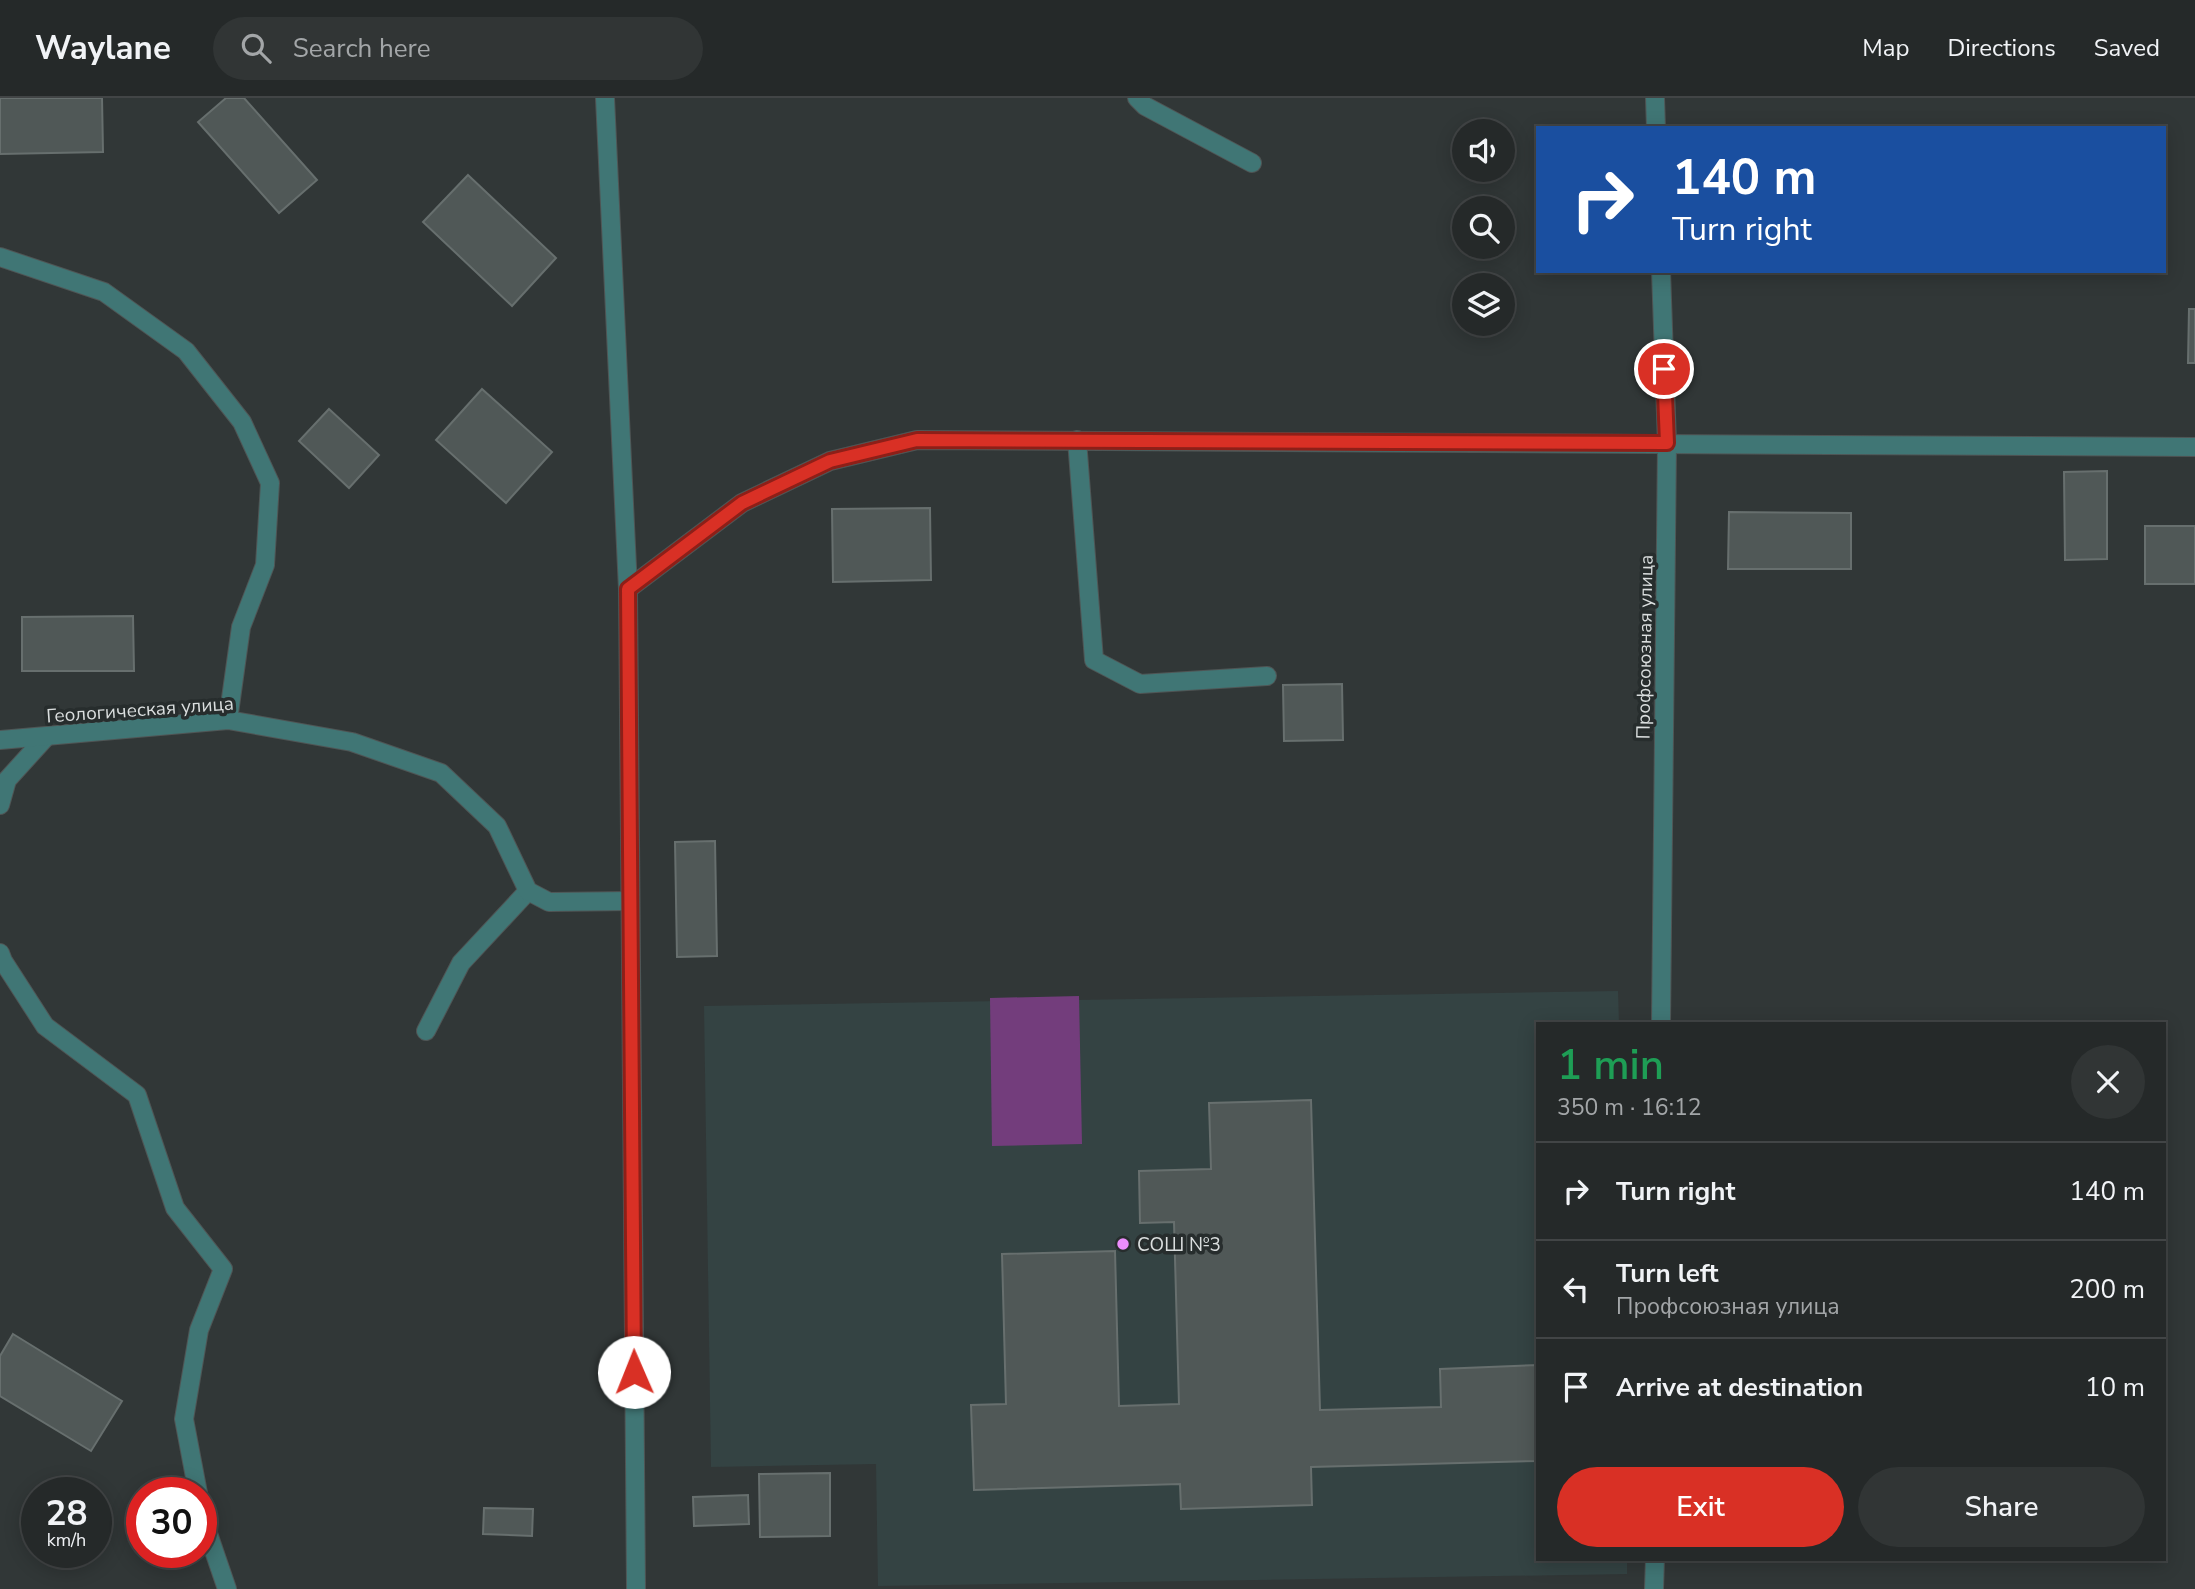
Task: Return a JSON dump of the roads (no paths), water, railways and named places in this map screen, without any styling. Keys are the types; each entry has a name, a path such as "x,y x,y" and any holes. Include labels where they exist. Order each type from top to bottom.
{"street":[{"path":"605,98 628,589 636,1589"},
{"path":"1137,98 1145,106 1252,163"},
{"path":"1655,98 1656,126"},
{"path":"0,257 104,292 186,351 242,422 270,483 265,565 241,627 228,720"},
{"name":"Профсоюзная улица","path":"1661,273 1667,443 1661,1022"},
{"path":"628,589 742,503 830,461 917,440 2195,447"},
{"path":"1077,440 1094,660 1140,684 1267,676"},
{"name":"Геологическая улица","path":"0,740 228,720 352,742 441,772 497,826 528,891"},
{"path":"0,805 6,780 46,737"},
{"path":"426,1031 461,963 528,891 549,902 630,901"},
{"path":"0,953 45,1026 137,1095 175,1208 223,1269 199,1331 184,1419 195,1477"},
{"path":"217,1560 227,1589"},
{"path":"1654,1589 1655,1561"}],"place":[{"name":"СОШ №3","path":"1123,1244"}]}
